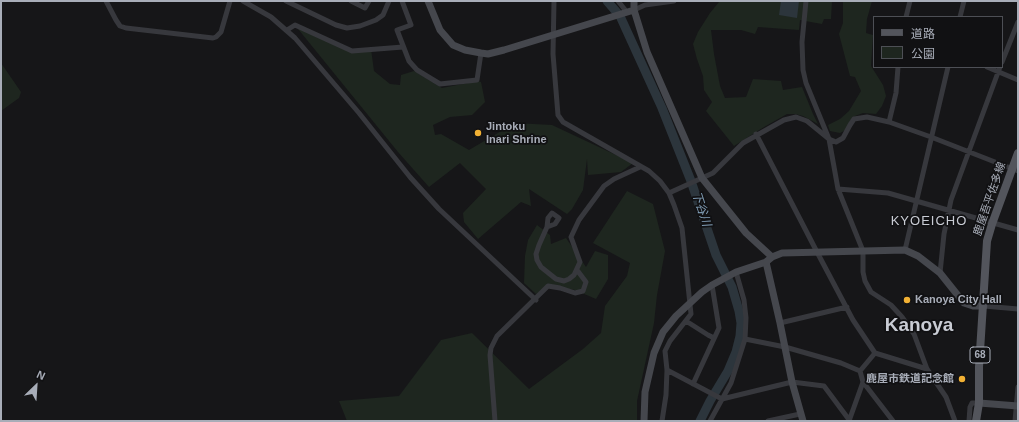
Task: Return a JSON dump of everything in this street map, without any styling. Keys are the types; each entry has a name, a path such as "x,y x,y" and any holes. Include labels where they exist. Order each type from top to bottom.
{"main road":[{"name":"鹿屋吾平佐多線","path":"976,421 979,403 979,367 987,241 992,224 1015,170 1018,153"}],"street":[{"path":"106,1 120,26 126,28 213,38 221,32 230,1"},
{"path":"244,1 272,17 287,30 359,113 410,177 439,209 536,300"},
{"path":"286,1 296,3 336,25 347,28 360,26 376,20 383,15 389,1"},
{"path":"351,1 366,8 369,1"},
{"path":"402,1 411,25 397,30 402,47 409,61 417,70 440,84 477,80 479,76 481,54"},
{"path":"428,1 440,30 453,45 481,54 504,50 634,10 645,5 674,1"},
{"path":"554,1 553,35 558,115 563,122 649,171 660,181 669,193 682,228 691,302 691,314 670,340 665,351 667,370 666,395 662,421"},
{"path":"618,1 625,12"},
{"path":"634,1 634,10 647,52 700,179 746,233 772,257"},
{"path":"806,1 802,42 803,70 806,83 829,139 838,189 864,251 863,272 865,281 871,292 891,305 914,334 927,369 946,397 955,421"},
{"path":"906,16 910,1"},
{"path":"960,16 964,1"},
{"path":"1003,60 1018,22"},
{"path":"287,30 295,25 352,51 402,47"},
{"path":"889,122 896,93 898,68"},
{"path":"905,250 948,68"},
{"path":"940,273 944,234 951,200 999,69 1018,80"},
{"path":"669,193 713,173 743,143 756,134 784,120 796,117 807,121 832,141 843,138 854,119 861,117 889,122 1015,170"},
{"path":"756,134 861,334 875,352 927,369"},
{"path":"547,227 536,254 538,260 541,267 556,279 569,279 574,275 580,262 571,237 579,220 604,186 614,179 640,166"},
{"path":"838,189 888,193 992,224 1018,230"},
{"path":"644,421 644,392 654,353 666,329 676,316 691,302 720,280 734,273 766,262 772,257 782,253 905,250 918,256 940,273 964,304 1018,309"},
{"path":"766,262 792,382 802,418 768,421"},
{"path":"495,421 490,355 497,336 536,300 548,286 575,293 583,291 586,282 577,270"},
{"path":"710,421 731,383 745,338 746,318 744,300 734,273"},
{"path":"693,384 719,328 712,285"},
{"path":"780,323 847,307"},
{"path":"686,321 714,338"},
{"path":"745,338 785,347 841,363 860,371"},
{"path":"860,371 875,352"},
{"path":"667,370 705,391 722,398 792,382 824,386 850,420"},
{"path":"860,371 863,382 893,421"},
{"path":"850,420 863,382"},
{"path":"1016,421 1018,387"},
{"path":"969,421 970,407 972,403 1017,406"}],"green space":[{"path":"832,1 831,19 824,19 822,24 800,20 799,30 758,27 755,34 741,30 711,30 720,86 725,98 746,97 753,79 781,81 783,90 802,87 818,124 803,116 787,114 734,146 706,111 712,102 704,90 703,76 693,44 698,32 710,13 719,2"},
{"path":"843,1 872,1 867,19 866,33 873,35 871,66 883,85 886,96 882,106 876,114 863,113 855,116 850,121 846,130 840,133 830,131 828,125 840,119 849,111 861,91 855,77 850,76 839,34 843,23"},
{"path":"294,24 352,51 371,49 374,71 390,84 400,85 401,75 414,71 442,88 478,81 481,82 485,102 472,115 450,117 433,125 435,135 441,134 469,150 515,123 552,125 633,163 621,172 588,175 587,159 583,190 572,209 567,214 529,189 531,206 521,202 478,239 464,222 463,213 486,189 460,163 429,187 398,152"},
{"path":"1,63 21,92 19,98 1,111"},
{"path":"627,191 653,204 665,251 657,295 654,323 637,401 637,421 347,421 339,401 399,396 441,340 472,333 529,389 583,349 601,333 605,306 627,276 630,263 593,243"},
{"path":"537,225 550,235 551,244 566,238 586,267 595,251 608,255 608,279 596,299 575,290 548,286 536,294 524,283 525,256 528,240"}],"shaded area":[{"path":"781,1 799,1 797,18 779,15"}],"waterway":[{"name":"下谷川","path":"607,1 620,16 662,108 691,181 716,255 732,287 739,311 741,323 740,336 736,352 728,371 700,421"}],"place":[{"name":"Jintoku Inari Shrine","path":"478,133"},
{"name":"Kanoya City Hall","path":"907,300"},
{"name":"鹿屋市鉄道記念館","path":"962,379"}],"district":[{"name":"KYOEICHO","path":"929,221"},
{"name":"Kanoya","path":"919,326"}]}
